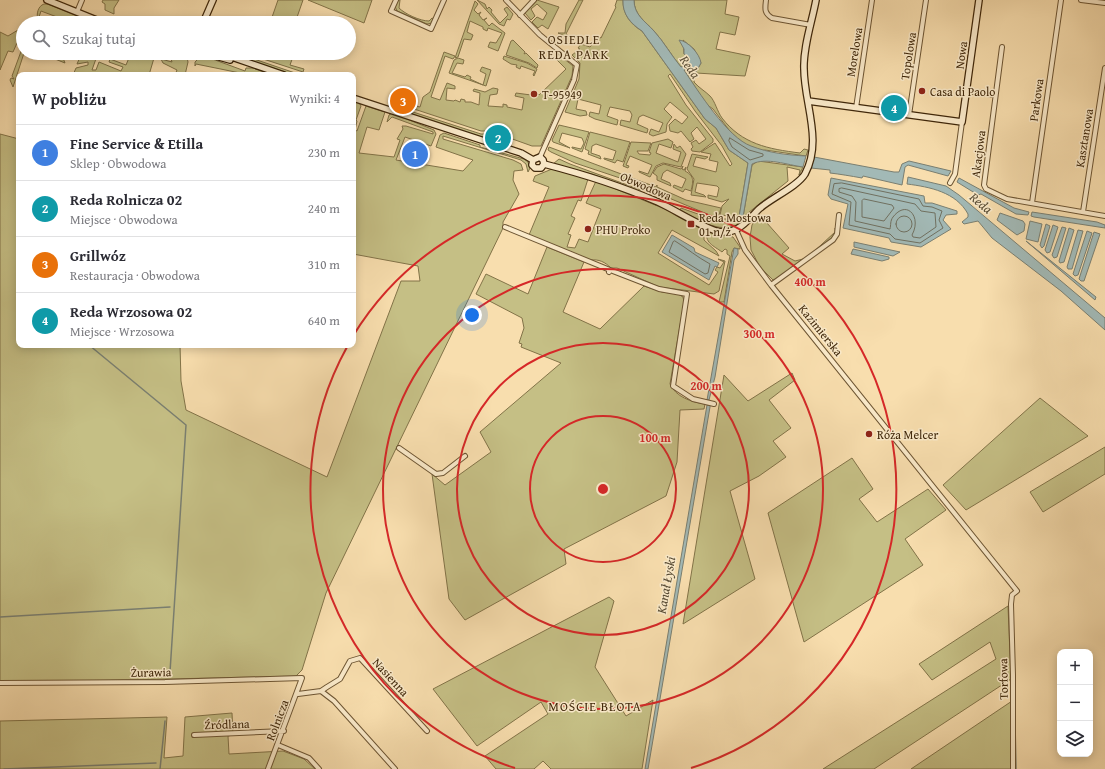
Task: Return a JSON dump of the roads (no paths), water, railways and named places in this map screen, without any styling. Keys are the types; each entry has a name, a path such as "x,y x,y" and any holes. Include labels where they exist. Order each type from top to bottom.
{"main road":[{"path":"47,0 87,16"},
{"path":"206,16 213,0"},
{"path":"736,230 745,224 764,205 799,180 806,170 811,154 813,132 803,68 816,0"},
{"name":"Nowa","path":"962,122 979,0"},
{"path":"233,60 275,72"},
{"path":"356,99 521,153 533,160"},
{"path":"808,101 962,122"},
{"path":"540,157 544,164 541,168 535,168 532,165 533,160 540,157"},
{"name":"Obwodowa","path":"544,164 581,173 618,186 670,208 716,231 726,232 736,230"}],"street":[{"path":"77,12 82,0"},
{"path":"396,0 391,11 431,29 444,0"},
{"path":"506,0 520,15 576,65 574,80 540,157"},
{"path":"520,15 534,0"},
{"path":"766,0 765,9 767,15 772,18 811,25"},
{"name":"Morelowa","path":"856,108 872,0"},
{"name":"Topolowa","path":"909,115 926,0"},
{"name":"Parkowa","path":"1032,203 1061,0"},
{"path":"1081,0 1105,3"},
{"name":"Akacjowa","path":"1002,47 984,185 986,189 1007,199 1105,216"},
{"name":"Kasztanowa","path":"1083,212 1105,68"},
{"path":"967,91 995,95"},
{"name":"Nowa","path":"950,183 954,174 962,122"},
{"path":"771,285 834,240 837,234 840,215"},
{"path":"505,227 610,271 659,289 687,294 673,386 693,399 714,404"},
{"name":"Kazimierska","path":"736,230 745,250 771,285 1017,591"},
{"path":"399,448 436,474 443,473 465,456"},
{"name":"Torfowa","path":"1013,769 1011,604 1012,596 1017,591"},
{"name":"Nasienna","path":"298,694 321,691 340,679 350,661 360,658 427,731"},
{"name":"Żurawia","path":"0,683 165,682 302,678"},
{"name":"Rolnicza","path":"268,769 298,694 302,678"},
{"path":"321,691 334,701 395,769"},
{"name":"Źródlana","path":"194,735 284,731"},
{"path":"278,744 309,758 319,769"}],"water":[{"name":"Reda","path":"623,0 634,0 634,5 638,14 658,35 681,67 688,65 689,57 684,54 684,49 679,40 690,45 696,52 701,63 696,72 692,74 687,69 684,70 714,113 733,134 751,146 778,153 806,156 803,167 770,161 752,164 743,217 739,217 748,163 729,150 716,128 705,119 642,31 628,18 624,10"},
{"path":"814,157 894,172 899,172 902,164 909,161 951,171 948,176 908,165 905,167 902,185 863,176 862,178 830,173 830,170 811,168"},
{"path":"908,177 946,186 959,195 1105,318 1105,330 1061,291 992,238 978,221 964,224 962,222 968,217 968,214 957,200 933,189 907,184"},
{"path":"831,178 924,196 925,203 932,203 957,211 957,214 946,215 943,220 951,229 921,247 891,242 889,238 843,228 848,204 831,199 828,195"},
{"path":"959,178 1014,208 1029,212 1028,215 1016,214 981,194 978,195 957,182"},
{"path":"1032,212 1097,222 1105,225 1105,228 1034,217 1031,216"},
{"path":"1000,213 1023,221 1025,224 1024,231 1017,235 997,220"},
{"path":"1030,221 1042,224 1038,242 1026,239"},
{"path":"1046,224 1050,226 1042,248 1040,245"},
{"path":"1053,225 1058,227 1050,252 1047,253 1045,250"},
{"path":"1062,227 1066,228 1057,257 1054,258 1052,255"},
{"path":"1069,228 1074,230 1064,262 1060,263 1059,261"},
{"path":"1078,230 1083,231 1072,269 1068,269 1067,267"},
{"path":"1087,231 1092,233 1078,275 1075,276 1073,274"},
{"path":"1094,232 1100,234 1084,281 1081,281 1079,279"},
{"path":"672,235 694,248 695,252 719,263 717,267 715,266 709,280 662,252"},
{"path":"1026,241 1096,297 1095,300"},
{"path":"854,242 900,252 893,256 854,247"},
{"path":"734,248 738,249 738,254 734,260 715,377 709,400 707,400"},
{"path":"853,249 889,257 889,259 882,261 851,254"},
{"path":"707,405 710,405 710,407 648,769 645,769"}],"waterway":[{"path":"93,348 186,425 170,672"},
{"path":"0,617 170,607"},
{"path":"160,769 165,721"},
{"path":"1015,723 1016,769"},
{"path":"4,769 156,763"}],"place":[{"name":"Casa di Paolo","path":"922,91"},
{"name":"T-95949","path":"534,94"},
{"name":"Grillwóz","path":"403,101"},
{"name":"Reda Wrzosowa 02","path":"894,108"},
{"name":"Reda Rolnicza 02","path":"498,138"},
{"name":"Fine Service & Etilla","path":"415,154"},
{"name":"Reda Mostowa 01 n/ż","path":"691,224"},
{"name":"PHU Proko","path":"588,229"},
{"name":"Róża Melcer","path":"869,434"}],"district":[{"name":"OSIEDLE REDA PARK","path":"574,46"},
{"name":"MOŚCIE BŁOTA","path":"595,706"}],"water label":[{"name":"Kanał Łyski","path":"666,585"}]}
